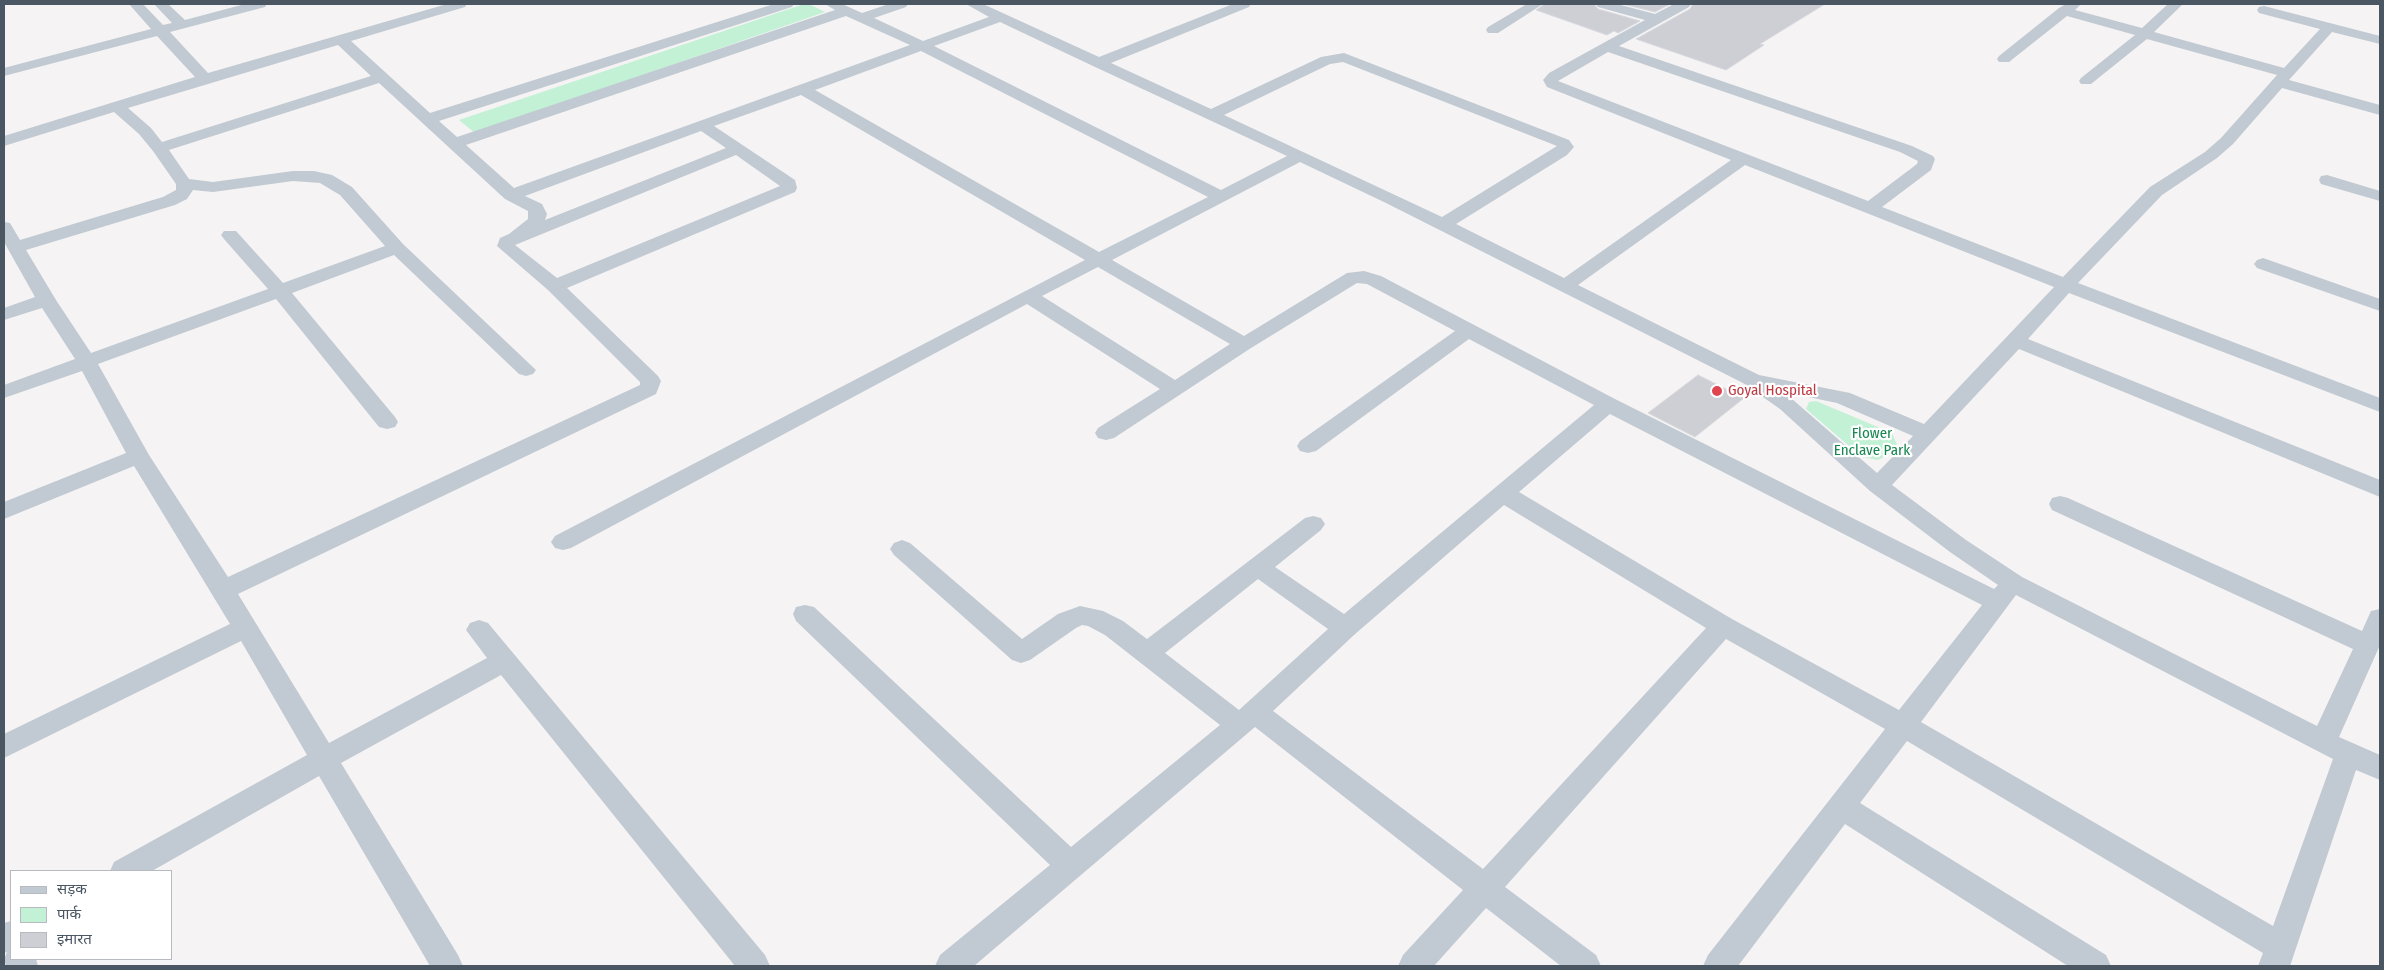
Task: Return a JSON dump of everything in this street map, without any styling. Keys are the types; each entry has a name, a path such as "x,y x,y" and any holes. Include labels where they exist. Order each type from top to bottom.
{"street":[{"path":"136,4 205,79"},
{"path":"161,4 180,24"},
{"path":"4,72 260,4"},
{"path":"4,141 205,79 460,4"},
{"path":"428,119 787,4"},
{"path":"861,18 901,4"},
{"path":"973,4 1098,64 1213,114 1444,224 1750,378 1787,404 1878,486 1958,546 2004,592"},
{"path":"1098,64 1244,4"},
{"path":"1603,4 1656,19"},
{"path":"1684,4 1554,76 1550,80 1552,84 2066,285 2380,405"},
{"path":"2086,81 2145,34 2176,4"},
{"path":"1510,6 1530,7"},
{"path":"456,143 839,7 923,46 1220,196"},
{"path":"1492,30 1530,7"},
{"path":"2004,59 2069,8 2380,110"},
{"path":"2264,10 2380,40"},
{"path":"511,195 1001,17"},
{"path":"1878,486 2156,191 2166,182 2211,155 2227,142 2329,27"},
{"path":"341,40 511,195 536,208 538,214 536,221 506,242"},
{"path":"1608,47 1906,149 1927,159 1925,166 1870,208"},
{"path":"1213,114 1326,60 1344,57 1563,143 1566,147 1562,152 1444,224"},
{"path":"159,148 382,77"},
{"path":"804,90 1244,344"},
{"path":"118,107 145,131 159,148 184,184 185,190 181,195 169,201 10,237 46,300 87,362 139,456 223,590 447,966"},
{"path":"555,286 789,188 789,184 704,126"},
{"path":"506,242 738,149"},
{"path":"563,542 1028,296 1300,156"},
{"path":"1566,286 1743,159"},
{"path":"184,184 213,187 293,176 321,177 346,191 397,248 526,370"},
{"path":"2327,180 2380,196"},
{"path":"230,235 280,292 387,422"},
{"path":"223,590 649,389 651,381 555,286 509,249 506,242"},
{"path":"4,392 397,248"},
{"path":"2262,264 2380,305"},
{"path":"1106,433 1244,344 1354,277 1374,280 1466,331 1608,404 2380,768"},
{"path":"1028,296 1175,389"},
{"path":"4,314 46,300"},
{"path":"1308,446 1466,331"},
{"path":"2016,341 2380,489"},
{"path":"1750,378 1842,398 1928,434"},
{"path":"951,966 1247,719 1345,628 1608,404"},
{"path":"4,511 139,456"},
{"path":"1504,494 1723,626 1904,726 2278,957 2367,644 2380,618"},
{"path":"2060,504 2367,644"},
{"path":"1146,654 1313,524"},
{"path":"902,550 1021,653 1067,620 1080,615 1094,618 1114,628 1146,654 1247,719 1484,890 1585,966"},
{"path":"1258,567 1345,628"},
{"path":"1719,966 1904,726 2004,592"},
{"path":"805,614 1071,866"},
{"path":"1414,966 1723,626"},
{"path":"4,748 245,628"},
{"path":"479,630 754,966"},
{"path":"126,870 504,661"},
{"path":"1841,806 2095,966"}],"green space":[{"path":"804,4 809,4 825,12 475,133 459,120"},
{"name":"Flower Enclave Park","path":"1816,401 1892,433 1897,445 1889,454 1878,460 1862,457 1806,409 1809,402"}],"building":[{"path":"1545,4 1594,4 1598,9 1640,21 1618,33 1614,31 1607,35 1536,10"},
{"path":"1623,4 1670,4 1655,12"},
{"path":"1693,4 1825,4 1760,44 1764,45 1726,70 1636,39 1690,9"},
{"path":"1698,375 1744,398 1695,437 1648,413"}],"place":[{"name":"Goyal Hospital","path":"1717,391"}]}
